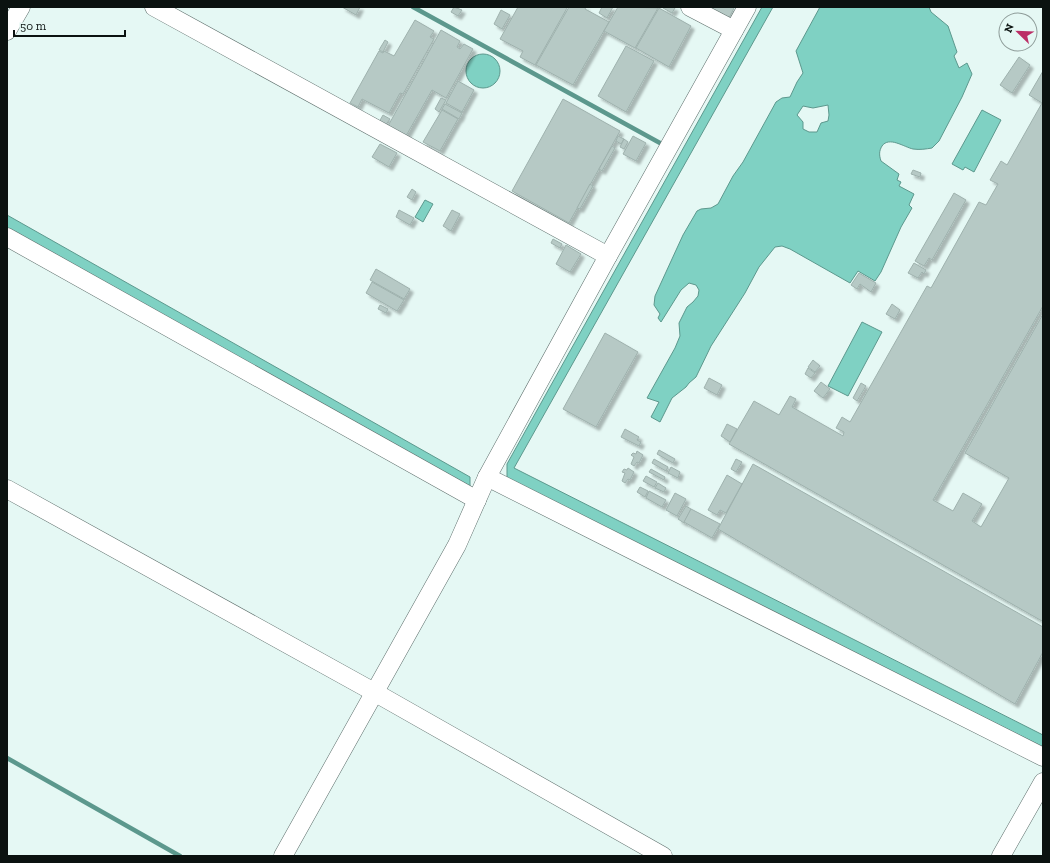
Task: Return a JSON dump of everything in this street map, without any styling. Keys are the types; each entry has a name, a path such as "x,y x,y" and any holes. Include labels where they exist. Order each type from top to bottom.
{"street":[{"path":"7,31 20,7"},
{"path":"154,7 608,256"},
{"path":"690,7 734,30"},
{"path":"283,856 457,545 486,477 747,7"},
{"path":"7,237 476,500"},
{"path":"486,477 1043,757"},
{"path":"7,489 374,692 663,856"},
{"path":"1001,856 1043,782"}],"shaded area":[{"path":"762,7 773,7 514,468 1043,735 1043,747 507,479 507,464"},
{"path":"820,7 929,7 931,12 948,26 957,52 954,56 959,68 967,63 972,74 939,141 932,148 913,149 897,143 889,142 885,143 881,148 881,161 899,174 897,180 901,182 899,186 914,194 909,205 912,208 901,227 881,272 875,281 858,271 850,283 790,249 782,246 775,247 759,267 745,293 711,346 696,377 672,398 660,422 651,417 659,402 647,398 675,348 680,336 679,323 687,307 698,296 699,290 696,285 689,283 681,290 661,322 658,318 660,314 654,305 655,296 683,235 697,211 711,208 718,204 776,102 782,98 790,97 803,73 796,51","holes":["828,105 828,121 821,123 817,132 809,132 803,129 803,122 797,115 803,106 813,108"]},
{"path":"480,54 486,54 495,59 499,65 499,77 495,83 486,88 480,88 471,83 466,74 466,68 471,59"},
{"path":"982,110 1001,120 974,172 965,167 963,170 952,164"},
{"path":"425,200 433,204 423,222 415,217"},
{"path":"7,215 470,477 470,489 7,228"},
{"path":"862,322 882,332 848,396 828,386"}],"building":[{"path":"342,7 360,7 356,15"},
{"path":"454,7 462,10 458,16 451,12"},
{"path":"518,7 567,8 535,65 520,57 523,51 500,39"},
{"path":"569,7 586,7 585,9 609,22 573,85 536,65"},
{"path":"602,7 613,7 607,18 599,13"},
{"path":"618,7 658,8 635,48 604,31"},
{"path":"709,7 733,7 734,8 729,18"},
{"path":"659,8 691,26 669,67 636,48"},
{"path":"663,8 675,8 672,13"},
{"path":"501,10 510,15 502,29 494,24"},
{"path":"415,20 434,31 430,37 434,39 403,94 400,93 389,113 362,99 358,107 350,103 379,51 383,53 384,51 394,56"},
{"path":"441,30 460,41 457,47 460,49 464,44 473,49 446,98 432,90 406,136 388,126"},
{"path":"385,40 388,42 383,52 379,50"},
{"path":"626,46 654,61 626,112 598,96"},
{"path":"1019,57 1030,65 1012,93 1000,85"},
{"path":"1043,71 1043,306 933,500 953,511 963,493 982,504 972,521 981,527 1009,478 965,453 1043,314 1042,621 729,444 754,401 779,415 790,396 796,399 792,407 843,436 844,432 836,428 842,417 850,422 927,286 931,288 979,202 986,205 998,184 990,180 1001,161 1007,165 1042,103 1029,95"},
{"path":"458,81 474,90 462,112 446,103"},
{"path":"441,98 446,100 439,112 435,109"},
{"path":"563,99 620,131 569,223 512,191"},
{"path":"445,104 462,113 459,119 442,109"},
{"path":"442,110 458,119 440,151 423,142"},
{"path":"383,115 390,119 385,126 379,122"},
{"path":"618,136 624,139 621,144 616,141"},
{"path":"633,136 646,143 636,161 623,154"},
{"path":"624,139 628,142 624,149 620,147"},
{"path":"380,144 397,153 389,167 372,157"},
{"path":"612,146 615,148 602,171 599,169"},
{"path":"913,170 921,173 920,177 911,174"},
{"path":"590,184 593,186 580,209 577,208"},
{"path":"412,189 416,192 412,200 407,197"},
{"path":"954,193 966,200 932,260 929,258 924,266 915,261"},
{"path":"399,210 414,218 410,225 396,217"},
{"path":"452,210 460,214 451,231 443,226"},
{"path":"553,239 562,244 560,248 551,243"},
{"path":"566,245 581,254 570,272 556,264"},
{"path":"914,263 926,270 924,274 922,272 918,278 908,273"},
{"path":"376,269 410,289 404,299 370,280"},
{"path":"859,273 876,283 871,292 860,284 857,289 851,285"},
{"path":"372,282 404,300 397,311 366,293"},
{"path":"892,304 900,310 895,319 886,314"},
{"path":"380,305 388,309 386,313 378,309"},
{"path":"605,333 638,352 596,427 563,409"},
{"path":"813,360 820,366 815,372 808,367"},
{"path":"808,368 815,373 811,378 805,374"},
{"path":"709,378 722,385 717,395 704,388"},
{"path":"821,382 830,389 823,398 814,391"},
{"path":"861,383 866,386 857,401 853,398"},
{"path":"727,424 737,429 730,442 721,436"},
{"path":"625,429 639,437 637,440 641,442 639,446 621,437"},
{"path":"659,450 675,459 673,463 657,454"},
{"path":"637,451 643,455 639,463 637,462 634,466 631,464 634,457 631,455 633,453 636,454"},
{"path":"654,459 668,467 666,471 652,463"},
{"path":"736,459 742,462 736,472 731,469"},
{"path":"753,464 1043,627 1043,652 1015,704 718,529"},
{"path":"671,467 680,472 678,478 668,473"},
{"path":"628,468 634,472 630,480 628,479 625,483 622,481 625,473 622,472 624,469 627,470"},
{"path":"651,469 665,477 664,480 649,472"},
{"path":"727,475 742,484 726,513 720,510 717,515 708,510"},
{"path":"646,476 657,482 654,487 643,481"},
{"path":"658,483 666,488 664,492 655,488"},
{"path":"640,487 648,491 645,497 637,492"},
{"path":"649,491 666,500 662,507 646,498"},
{"path":"675,493 686,499 677,516 666,510"},
{"path":"686,506 691,509 684,523 678,519"},
{"path":"691,509 720,524 712,538 684,522"}],"waterway":[{"path":"413,7 660,143"},
{"path":"7,758 180,856"}]}
